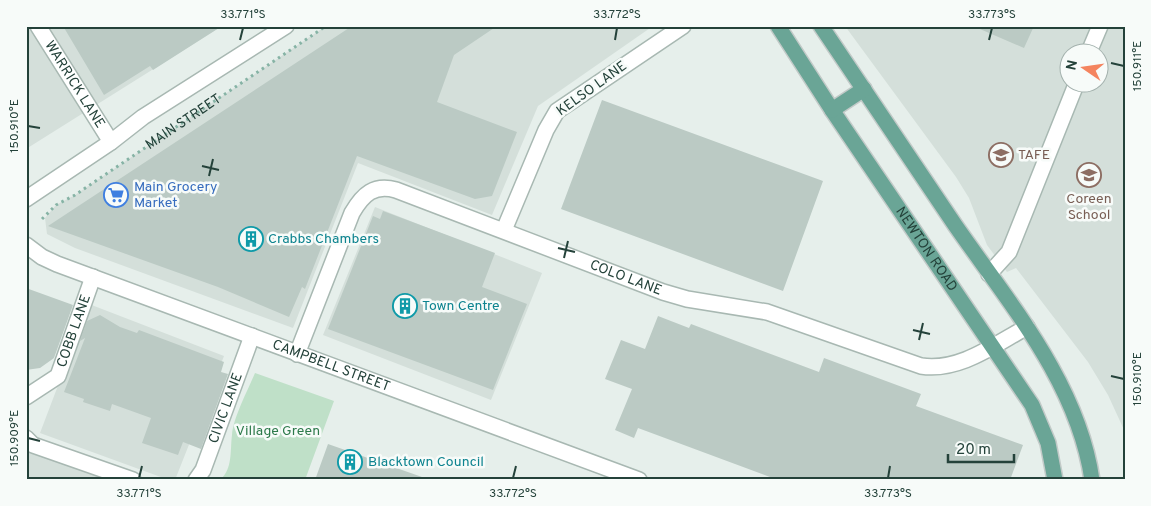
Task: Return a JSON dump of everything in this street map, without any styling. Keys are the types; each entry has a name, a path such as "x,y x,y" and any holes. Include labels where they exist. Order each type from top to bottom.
{"main road":[{"name":"NEWTON ROAD","path":"778,26 832,110 1032,405 1048,443 1055,480"},
{"path":"822,26 1026,327 1067,396 1086,447 1092,480"},
{"path":"832,110 864,89"}],"street":[{"name":"WARRICK LANE","path":"38,26 111,142"},
{"name":"MAIN STREET","path":"26,199 111,142 143,117 286,26"},
{"name":"KELSO LANE","path":"504,230 546,130 556,111 683,26"},
{"path":"1093,42 1100,26"},
{"path":"989,274 1009,252 1073,92"},
{"name":"COLO LANE","path":"297,354 352,213 359,202 371,190 378,187 396,190 663,292 788,318 921,366 948,367 1026,327"},
{"name":"CAMPBELL STREET","path":"26,245 42,257 94,277 639,480"},
{"name":"COBB LANE","path":"26,397 58,376 94,277"},
{"name":"CIVIC LANE","path":"196,480 203,470 252,336"},
{"path":"26,438 33,445 133,480"}],"path":[{"name":"MAIN STREET","path":"42,219 56,205 74,196 326,26"}],"shaded area":[{"path":"26,26 222,26 26,149"},
{"path":"326,26 653,26 538,106 492,215 358,163 293,328 75,248 47,234 45,218 56,205 75,195"},
{"path":"845,26 1125,26 1125,432 1108,395 1088,362 1016,268 1007,272 987,245 969,198 956,177"},
{"name":"Town Centre","path":"375,207 542,273 491,400 323,335"},
{"path":"89,304 224,356 175,480 169,480 40,433"},
{"path":"26,451 108,480 26,480"}],"green space":[{"name":"Village Green","path":"255,373 334,401 305,480 220,480 229,465 235,421"}],"building":[{"path":"63,26 222,26 153,70 150,66 104,95"},
{"path":"352,26 497,26 454,55 437,102 517,132 492,196 475,199 357,156 305,289 302,287 289,317 218,287 48,226"},
{"path":"973,26 1034,26 1024,48"},
{"path":"602,100 823,181 783,291 561,209"},
{"name":"Town Centre","path":"383,211 495,253 482,287 527,304 493,390 328,329 373,216 380,219"},
{"path":"26,288 73,305 54,358 40,368 26,370"},
{"path":"100,315 120,327 137,333 139,330 224,362 221,372 228,374 201,449 183,442 178,455 142,443 151,418 112,404 110,411 83,402 84,399 64,392 85,338 80,341 87,321"},
{"path":"658,316 689,328 691,324 819,372 824,358 921,394 916,406 1023,445 1010,480 778,480 638,428 634,438 615,430 632,389 605,379 621,340 645,349"},
{"name":"Blacktown Council","path":"328,444 422,477 422,480 315,480"}],"place":[{"name":"TAFE","path":"1001,155"},
{"name":"Coreen School","path":"1089,175"},
{"name":"Main Grocery Market","path":"116,195"},
{"name":"Crabbs Chambers","path":"251,239"},
{"name":"Town Centre","path":"405,306"},
{"name":"Blacktown Council","path":"350,462"}]}
